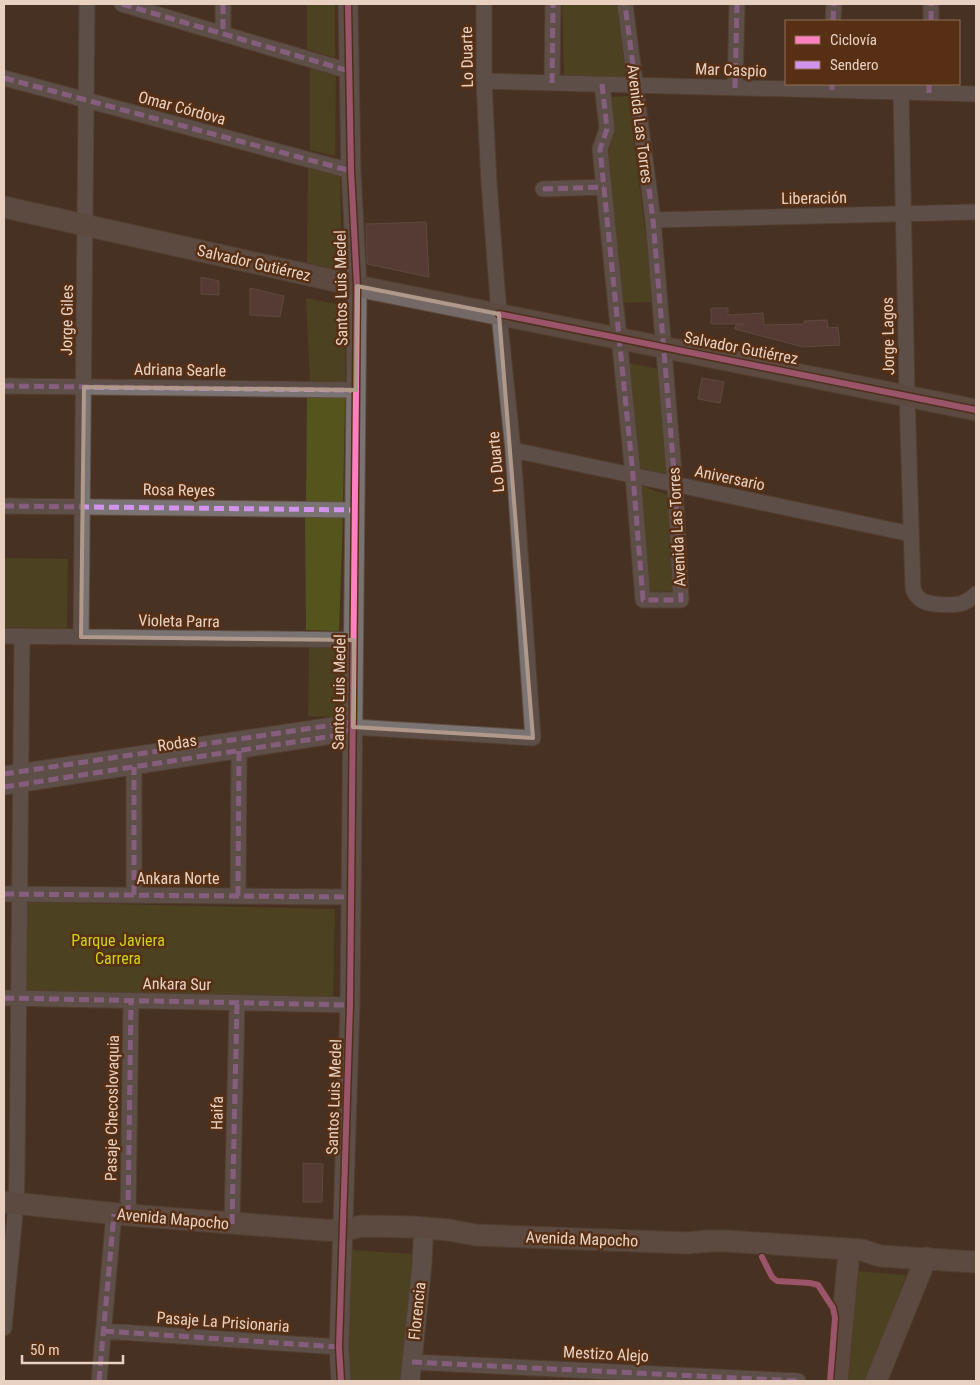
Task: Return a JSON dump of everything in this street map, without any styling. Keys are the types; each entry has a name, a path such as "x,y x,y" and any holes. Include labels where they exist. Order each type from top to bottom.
{"main road":[{"name":"Salvador Gutiérrez","path":"4,207 357,286 976,410"},
{"name":"Avenida Mapocho","path":"10,1203 121,1215 344,1231 361,1226 418,1234 449,1230 476,1235 688,1243 727,1241 847,1248 862,1250 880,1256 976,1262"},
{"name":"Avenida Mapocho","path":"688,1243 719,1253 848,1263 864,1262 880,1256"},
{"path":"876,1381 926,1258"},
{"path":"837,1381 848,1263"}],"street":[{"name":"Jorge Giles","path":"81,637 87,4"},
{"path":"122,4 349,71"},
{"path":"222,4 223,34"},
{"name":"Santos Luis Medel","path":"341,1381 339,1348 350,1005 357,286 351,171 348,4"},
{"name":"Lo Duarte","path":"353,724 533,738 512,450 488,173 484,81 484,4"},
{"path":"552,83 553,4"},
{"name":"Avenida Las Torres","path":"602,84 607,129 600,149 633,475 643,600 681,600 675,484 653,220 625,4"},
{"path":"735,88 737,4"},
{"path":"833,20 834,4"},
{"path":"931,4 931,20"},
{"name":"Omar Córdova","path":"4,78 351,171"},
{"name":"Mar Caspio","path":"484,81 735,88 832,87 901,92 929,88 976,94"},
{"name":"Jorge Lagos","path":"901,92 912,589 918,598 926,602 963,603 976,594"},
{"path":"543,189 604,187"},
{"name":"Liberación","path":"653,220 976,212"},
{"name":"Adriana Searle","path":"4,386 356,390"},
{"name":"Aniversario","path":"512,450 911,534"},
{"name":"Rosa Reyes","path":"4,506 355,510"},
{"name":"Violeta Parra","path":"4,636 354,640"},
{"path":"4,1328 10,1203 11,998 19,894 22,636"},
{"name":"Rodas","path":"4,774 20,778 134,767 339,735 353,724"},
{"name":"Rodas","path":"4,787 20,778 353,724"},
{"path":"238,896 239,751"},
{"path":"134,767 134,895"},
{"name":"Ankara Norte","path":"4,894 351,897"},
{"name":"Ankara Sur","path":"11,998 350,1005"},
{"name":"Pasaje Checoslovaquia","path":"99,1381 104,1331 121,1215 130,1001"},
{"name":"Haifa","path":"232,1224 237,1003"},
{"name":"Florencia","path":"410,1381 422,1264 418,1234"},
{"name":"Pasaje La Prisionaria","path":"104,1331 339,1348"},
{"name":"Mestizo Alejo","path":"412,1362 798,1381"}],"highlighted area":[{"path":"357,286 499,314 533,738 353,727 354,640 81,637 84,387 356,390"}],"green space":[{"path":"307,4 335,4 335,58 307,49"},
{"path":"562,4 618,4 627,80 564,79"},
{"path":"310,69 336,74 335,156 310,150"},
{"path":"628,96 654,302 621,303 605,168 614,129 610,97"},
{"path":"308,167 340,176 342,271 307,263"},
{"path":"306,298 345,306 345,385 310,381"},
{"path":"625,362 663,370 672,478 635,472"},
{"path":"307,398 345,398 343,505 306,504"},
{"path":"640,485 670,496 675,591 647,592"},
{"path":"305,516 343,517 339,631 306,630"},
{"path":"4,558 68,559 67,628 4,627"},
{"path":"309,647 341,647 340,717 308,716"},
{"name":"Parque Javiera Carrera","path":"26,902 335,909 333,998 24,992"},
{"path":"352,1250 413,1254 403,1381 349,1381 348,1349"},
{"path":"857,1271 906,1275 866,1381 847,1381"}],"building":[{"path":"426,222 429,277 367,264 366,224"},
{"path":"201,277 219,281 219,295 201,294"},
{"path":"250,288 284,296 280,317 250,315"},
{"path":"711,308 728,308 728,315 763,313 764,325 804,324 804,321 827,320 828,328 838,327 840,345 803,347 735,329 736,325 743,324 711,324"},
{"path":"702,378 724,382 720,403 698,399"},
{"path":"303,1163 323,1164 322,1202 303,1202"}],"marked path":[{"path":"122,4 349,71"},
{"path":"223,4 223,34"},
{"path":"552,83 553,4"},
{"path":"602,84 607,129 600,149 633,475 643,600 681,600 675,484 653,220 625,4"},
{"path":"735,88 737,4"},
{"path":"833,20 834,4"},
{"path":"931,4 931,20"},
{"path":"4,78 351,171"},
{"path":"832,85 832,90"},
{"path":"929,85 929,93"},
{"path":"543,189 604,187"},
{"path":"4,386 356,390"},
{"path":"4,506 355,510"},
{"path":"4,774 353,722"},
{"path":"4,787 339,735 353,727"},
{"path":"238,896 239,751"},
{"path":"134,767 134,895"},
{"path":"4,894 351,897"},
{"path":"4,998 350,1005"},
{"path":"128,1215 131,1001"},
{"path":"232,1224 237,1003"},
{"path":"99,1381 114,1214"},
{"path":"104,1331 339,1347"},
{"path":"412,1362 798,1381"}],"cycle path":[{"path":"341,1381 339,1347 350,1005 357,286 351,171 348,4"},
{"path":"499,314 976,410"},
{"path":"762,1257 772,1277 777,1281 818,1285 833,1308 835,1318 830,1381"}]}
